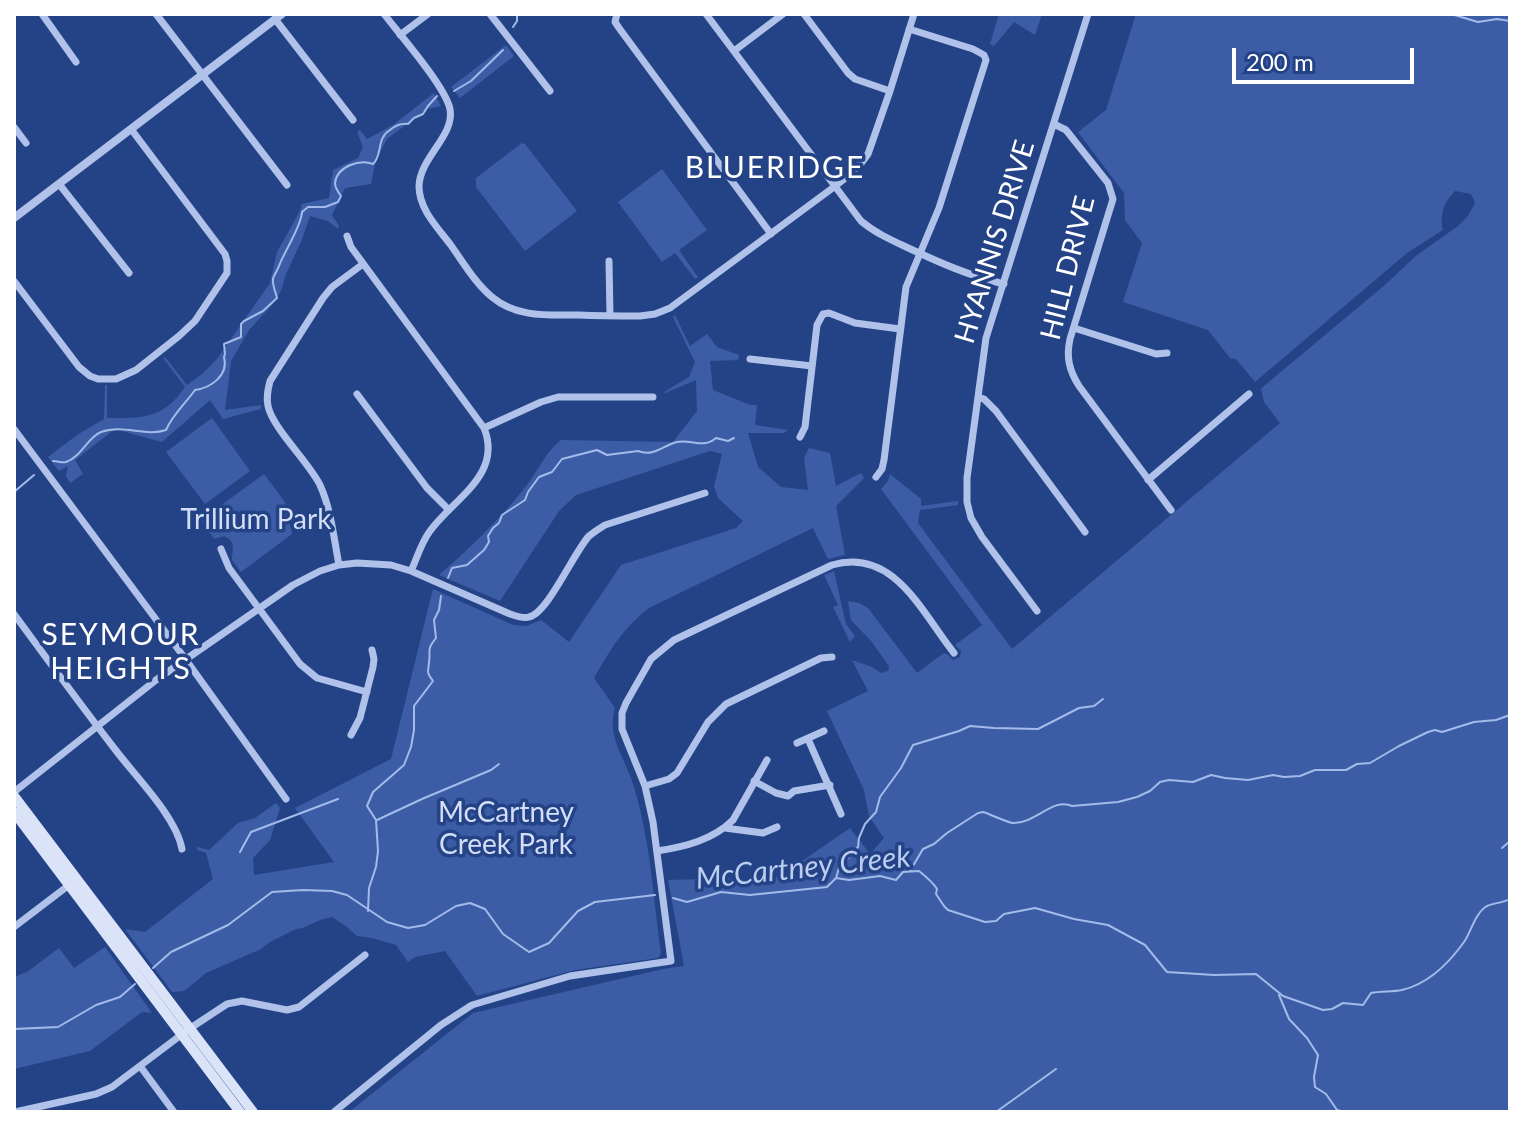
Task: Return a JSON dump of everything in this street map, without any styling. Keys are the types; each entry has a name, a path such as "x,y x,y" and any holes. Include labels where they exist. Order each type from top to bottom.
{"main road":[{"path":"14,794 73,882 185,1032 240,1112"},
{"path":"14,812 73,882"},
{"path":"185,1032 253,1111"}],"street":[{"path":"42,14 76,62"},
{"path":"156,14 287,185"},
{"path":"384,14 441,88 449,106 451,114 446,132 421,172 419,189 428,215 476,280 502,304 526,313 610,316 640,316 670,308 854,172 868,154 914,14"},
{"path":"400,35 428,14"},
{"path":"490,14 550,91"},
{"path":"617,14 615,22 619,28 771,234"},
{"path":"706,14 861,221 872,230 919,253 969,274 1004,284"},
{"path":"734,51 783,14"},
{"path":"804,14 848,73 855,79 890,91"},
{"name":"HYANNIS DRIVE","path":"1037,611 971,518 967,478 986,338 1088,14"},
{"path":"14,218 278,16 353,120"},
{"path":"876,477 884,460 904,297 939,208 986,60 984,55 973,49 909,29"},
{"name":"HILL DRIVE","path":"1054,124 1066,130 1108,183 1113,199 1068,350 1070,369 1171,510"},
{"path":"14,127 26,143"},
{"path":"14,281 84,372 98,379 116,379 136,370 195,321 224,279 227,261 221,248 131,129"},
{"path":"59,184 129,273"},
{"path":"347,236 363,264 484,428 489,445 484,469 426,537 411,571"},
{"path":"609,261 610,316"},
{"path":"339,565 325,496 319,482 270,414 267,396 270,381 323,298 332,287 363,264"},
{"path":"800,437 805,427 817,325 823,314 829,313 855,323 900,329"},
{"path":"1074,328 1156,354 1167,353"},
{"path":"750,359 812,366"},
{"path":"357,394 427,488 449,510"},
{"path":"1148,480 1249,394"},
{"path":"484,428 558,397 653,397"},
{"path":"978,397 996,411 1085,532"},
{"path":"14,429 187,660 286,799"},
{"path":"14,794 141,692 307,576 339,565 391,565 510,614 528,618 544,606 584,543 598,529 705,493"},
{"path":"221,549 229,568 306,670 317,678 367,692"},
{"path":"334,1112 441,1025 472,1005 570,976 671,961 653,822 645,786 621,721 626,703 651,659 674,640 824,568 836,563 859,561 888,572 899,581 954,653"},
{"path":"14,614 165,813 180,837 182,849"},
{"path":"351,735 357,726 367,692 374,659 372,650"},
{"path":"645,786 669,779 677,773 708,722 726,704 821,658 832,657"},
{"path":"797,743 824,731"},
{"path":"808,739 841,814"},
{"path":"657,851 689,846 725,828 733,820 767,760"},
{"path":"754,781 788,796 794,791 830,785"},
{"path":"725,828 763,833 777,827"},
{"path":"14,927 73,882"},
{"path":"15,1112 96,1094 112,1087 221,1007 242,1001 287,1010 299,1007 365,955"},
{"path":"140,1066 174,1112"}],"green space":[{"path":"999,14 1042,14 1035,35 1014,22 994,46 990,44"},
{"path":"1136,14 1510,14 1510,1112 349,1112 473,1013 684,966 668,880 779,877 850,828 870,854 884,838 869,816 864,790 827,711 868,691 852,660 881,673 888,671 889,666 851,620 848,601 868,608 917,673 944,653 953,660 960,657 961,651 955,645 982,625 881,489 890,474 921,499 921,506 958,501 958,505 920,510 918,523 1012,649 1280,423 1264,402 1261,389 1417,255 1468,216 1475,203 1471,194 1455,191 1443,209 1443,230 1407,253 1255,382 1236,359 1230,358 1208,330 1123,302 1142,243 1125,220 1124,193 1078,132 1106,110"},
{"path":"506,45 514,56 460,98 451,87"},
{"path":"434,93 441,106 427,109 387,139 376,160 371,184 345,188 332,215 338,229 328,221 310,216 281,291 249,330 231,361 225,410 261,405 261,409 223,419 210,400 162,442 115,429 75,460 83,474 70,483 66,476 68,466 59,471 48,457 104,419 105,385 107,418 142,417 160,411 177,398 185,387 163,358 187,385 202,374 217,359 270,283 277,252 302,204 329,198 333,170 358,158 363,147 357,132 360,130 367,139 393,125"},
{"path":"522,143 577,211 525,251 476,187 476,178"},
{"path":"662,169 707,230 679,250 698,277 695,279 675,253 662,262 618,202"},
{"name":"McCartney Creek Park","path":"675,315 690,346 707,334 717,347 739,355 738,360 710,361 713,390 757,405 755,425 788,430 784,433 748,433 758,467 781,487 808,490 804,458 809,448 830,453 836,486 861,473 864,478 836,506 845,555 828,559 813,528 649,608 624,632 594,678 615,708 614,735 643,821 661,954 658,958 575,970 477,996 445,951 415,957 408,962 396,945 357,936 332,917 296,929 261,949 206,973 184,991 172,992 125,929 145,932 213,879 206,853 197,850 197,847 209,850 238,823 255,818 276,803 280,808 270,840 253,858 254,875 334,862 295,808 391,759 433,589 513,625 526,626 541,620 569,642 621,565 736,528 743,521 718,498 714,486 722,454 710,451 576,495 559,511 500,601 439,575 504,512 561,440 673,442 697,411 696,380 664,392 689,377 695,362 673,317"},
{"path":"212,418 250,471 205,504 166,452"},
{"name":"Trillium Park","path":"264,474 287,505 292,534 241,572 232,560 231,541 224,536 214,539 201,520"},
{"path":"834,571 846,624 855,636 850,642 833,607 838,605 824,575"},
{"path":"105,947 152,1013 142,1012 90,1051 14,1069 14,977 27,972 59,948 74,968"}],"waterway":[{"path":"513,27 517,14"},
{"path":"1451,14 1478,22 1497,19 1510,21"},
{"path":"454,91 471,81 503,50"},
{"path":"53,461 71,459 101,432 118,429 166,430 195,390 207,387 221,375 225,364 224,344 241,337 241,324 277,298 273,278 302,212 308,207 325,207 338,202 341,196 335,183 340,172 356,163 373,164 386,133 423,114 437,96"},
{"path":"448,578 452,568 467,565 484,550 489,542 488,536 502,515 525,500 539,477 552,472 562,459 597,450 607,455 638,451 649,453 677,442 702,443 716,438 728,441 734,438"},
{"path":"14,492 34,475"},
{"path":"368,911 369,888 378,851 376,820 367,806 373,792 404,765 411,747 414,706 433,681 428,672 430,650 436,638 434,620 441,596"},
{"path":"836,878 839,868 858,847 865,824 876,812 880,797 913,745 970,726 1038,729 1079,708 1094,706 1103,699"},
{"path":"910,871 923,849 978,813 983,812 1011,823 1021,822 1058,805 1118,802 1137,797 1160,782 1169,780 1193,782 1211,775 1248,780 1273,775 1300,776 1315,770 1346,770 1357,764 1370,763 1428,732 1442,732 1510,715"},
{"path":"377,820 499,764"},
{"path":"240,852 251,832 338,799"},
{"path":"1502,848 1510,841"},
{"name":"McCartney Creek","path":"673,898 687,902 721,892 750,895 827,887 836,878 849,880 880,876 896,880 903,872 919,871 936,887 936,894 948,910 985,922 996,921 1004,914 1035,908 1108,925 1145,945 1167,972 1256,974 1283,996 1323,1010 1343,1003 1363,1005 1371,993 1402,990 1421,983 1452,958 1483,909 1510,899"},
{"name":"McCartney Creek","path":"153,968 171,952 228,925 272,892 332,891 347,895 387,922 408,928 425,925 456,906 470,903 485,909 503,934 529,952 549,943 578,911 595,902 655,895"},
{"name":"McCartney Creek","path":"14,1029 58,1027 96,1005 120,997 135,984"},
{"path":"1279,995 1289,1019 1318,1055 1315,1087 1326,1094 1337,1110 1345,1112"},
{"path":"996,1112 1056,1069"},
{"path":"1357,1112 1372,1112"}],"district":[{"name":"BLUERIDGE","path":"775,168"},
{"name":"SEYMOUR HEIGHTS","path":"121,652"}]}
